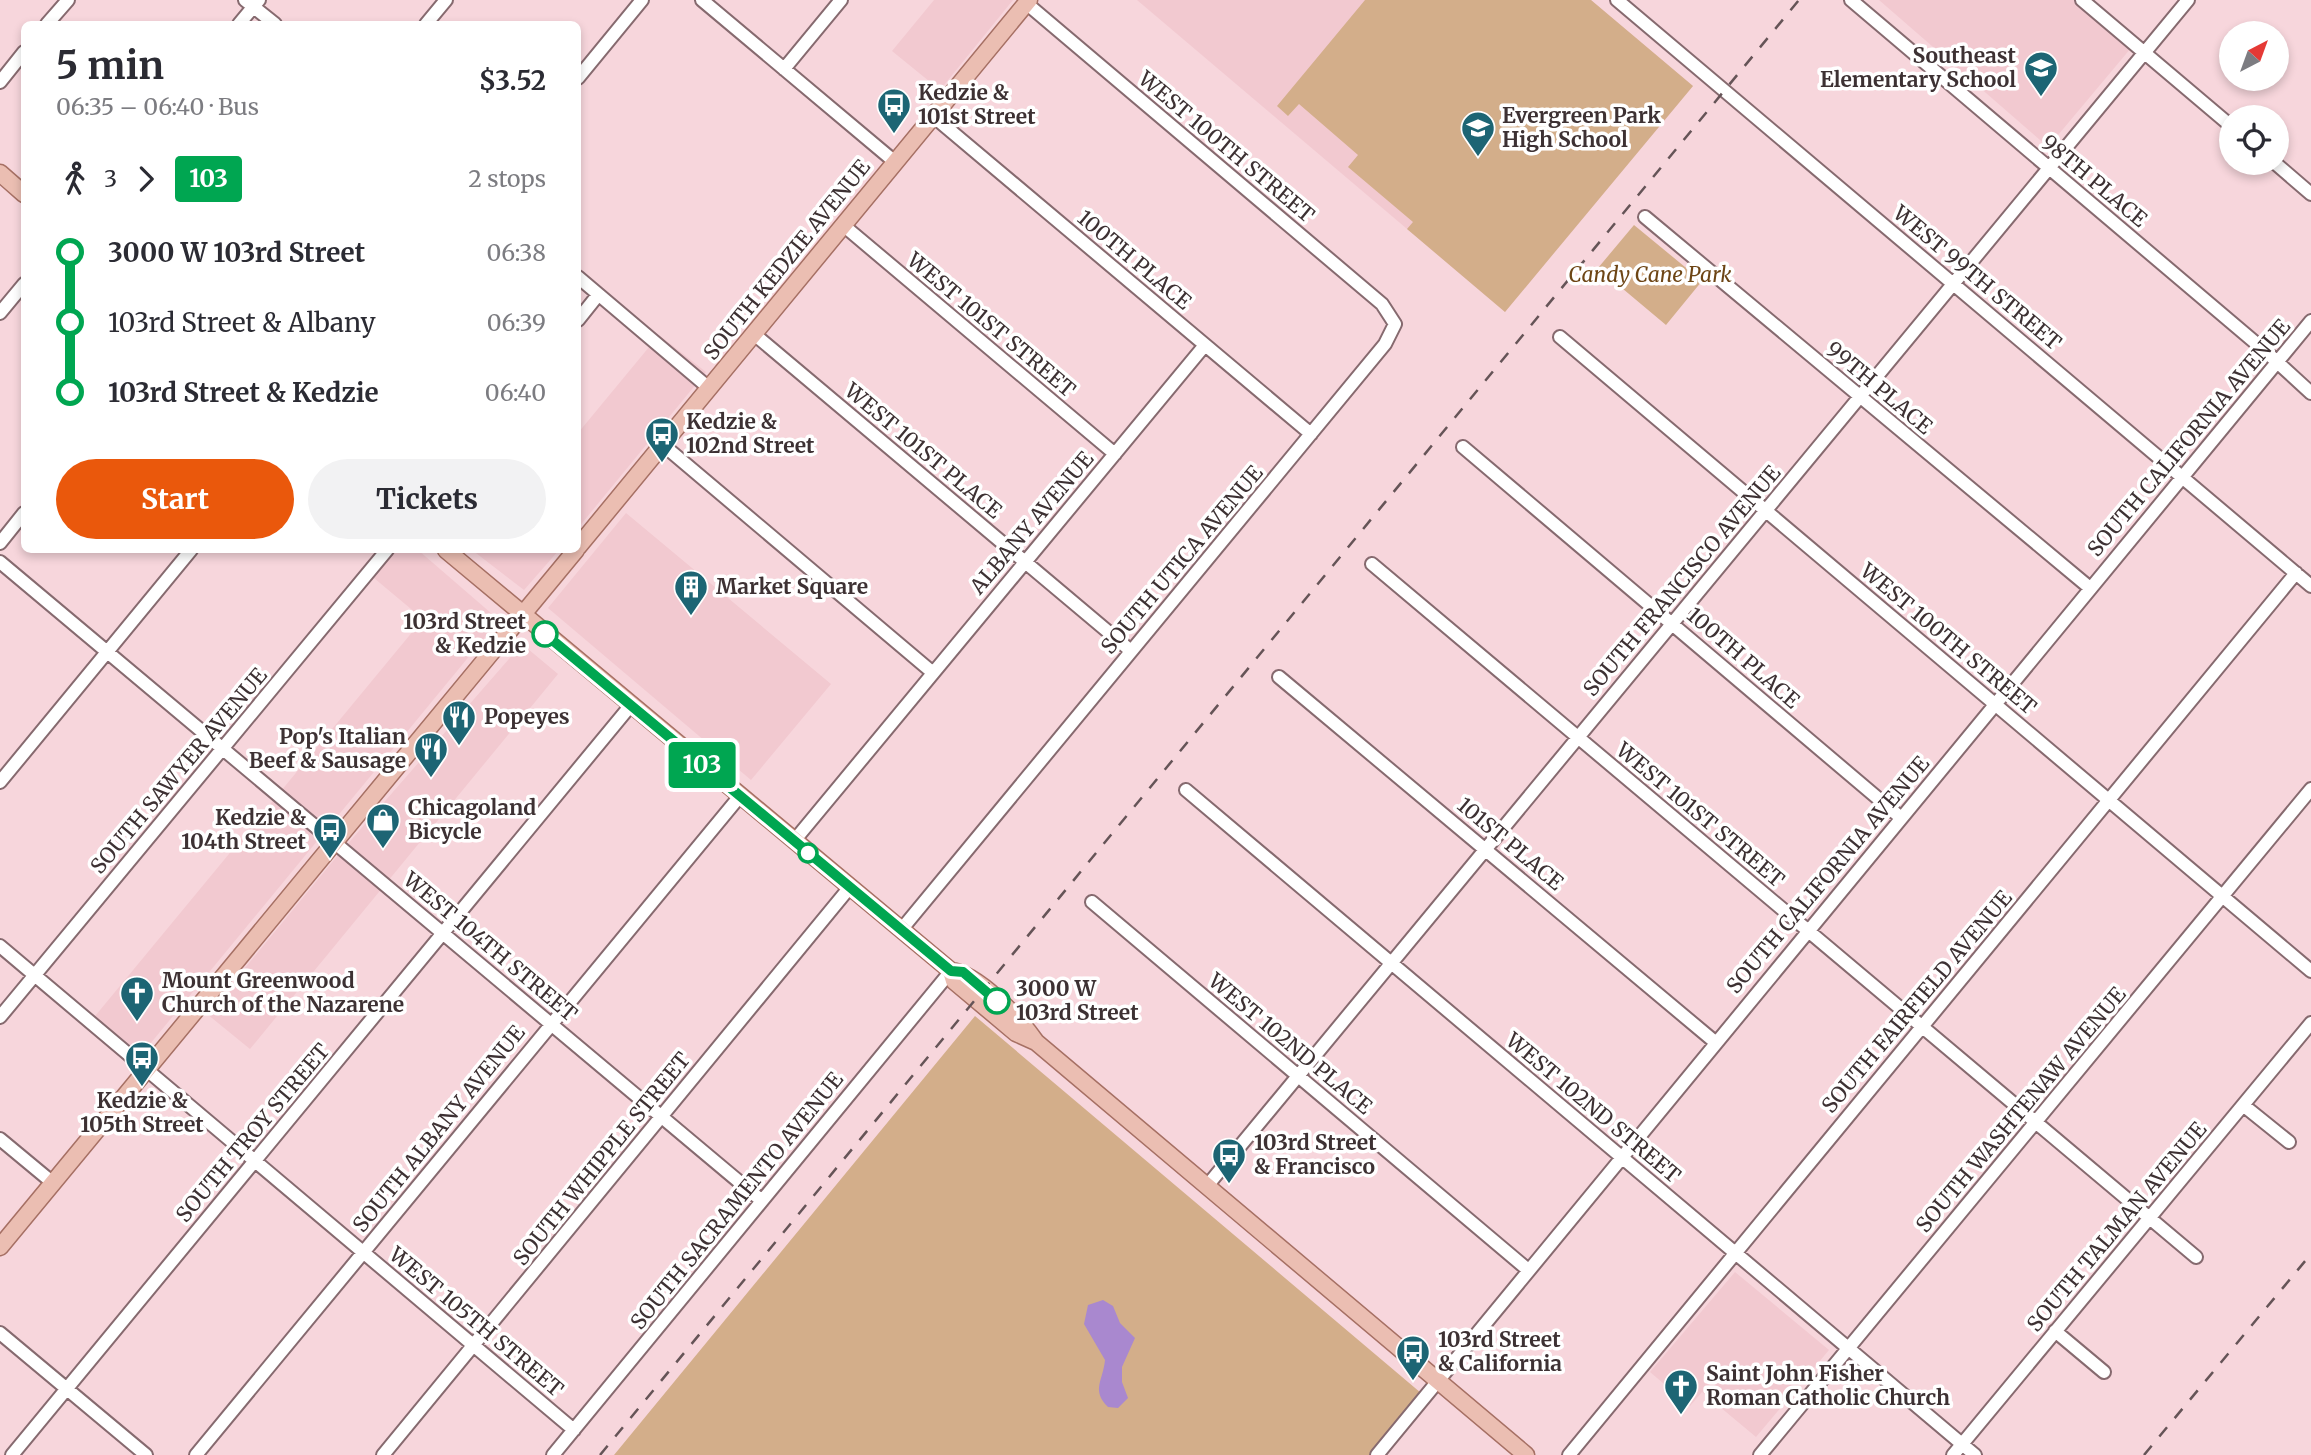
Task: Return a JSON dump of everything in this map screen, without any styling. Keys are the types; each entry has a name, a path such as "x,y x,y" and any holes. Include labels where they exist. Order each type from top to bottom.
{"main road":[{"name":"SOUTH KEDZIE AVENUE","path":"581,543 1027,2"},
{"path":"0,173 21,191"},
{"path":"450,553 951,971 963,972 979,985 1023,1023 1036,1042 1526,1455"},
{"name":"SOUTH KEDZIE AVENUE","path":"0,1247 573,553"}],"street":[{"path":"50,21 68,0"},
{"path":"428,21 446,0"},
{"path":"581,74 642,0"},
{"path":"702,0 895,162"},
{"path":"784,69 841,0"},
{"name":"WEST 99TH STREET","path":"1617,0 2311,586"},
{"name":"98TH PLACE","path":"1851,0 2311,393"},
{"path":"2082,0 2219,116"},
{"name":"SOUTH FRANCISCO AVENUE","path":"1207,1186 2188,0"},
{"path":"241,21 253,2 272,21"},
{"name":"WEST 100TH STREET","path":"1027,2 1382,304 1395,324"},
{"path":"0,82 21,56"},
{"name":"100TH PLACE","path":"933,116 1311,434"},
{"path":"2288,175 2311,194"},
{"name":"99TH PLACE","path":"1645,217 2090,588"},
{"name":"WEST 101ST STREET","path":"843,225 1115,454"},
{"path":"581,281 709,388"},
{"path":"0,313 21,288"},
{"path":"581,316 598,295"},
{"name":"SOUTH CALIFORNIA AVENUE","path":"1377,1455 1620,1156 2311,321"},
{"name":"SOUTH UTICA AVENUE","path":"901,930 1385,344 1395,324"},
{"name":"WEST 101ST PLACE","path":"754,334 1132,651"},
{"name":"WEST 100TH STREET","path":"1560,337 2311,971"},
{"name":"ALBANY AVENUE","path":"794,841 1205,345"},
{"path":"662,444 932,673"},
{"name":"100TH PLACE","path":"1463,447 1900,817"},
{"path":"0,543 21,517"},
{"path":"0,782 189,553"},
{"name":"SOUTH SAWYER AVENUE","path":"0,1017 385,553"},
{"name":"WEST 104TH STREET","path":"0,562 762,1200"},
{"name":"WEST 101ST STREET","path":"1373,564 2196,1257"},
{"name":"SOUTH FAIRFIELD AVENUE","path":"1569,1455 2296,573"},
{"name":"101ST PLACE","path":"1279,677 1715,1042"},
{"name":"SOUTH TROY STREET","path":"12,1455 631,705"},
{"name":"SOUTH WASHTENAW AVENUE","path":"1760,1455 2311,789"},
{"name":"WEST 102ND STREET","path":"1186,790 1975,1455"},
{"name":"SOUTH ALBANY AVENUE","path":"196,1455 740,796"},
{"name":"SOUTH WHIPPLE STREET","path":"383,1455 850,887"},
{"name":"WEST 102ND PLACE","path":"1092,902 1527,1269"},
{"name":"WEST 105TH STREET","path":"0,946 574,1430"},
{"name":"SOUTH SACRAMENTO AVENUE","path":"553,1455 951,971"},
{"name":"SOUTH TALMAN AVENUE","path":"1953,1455 2311,1023"},
{"path":"2243,1105 2289,1142"},
{"path":"0,1139 53,1183"},
{"path":"2055,1331 2104,1372"},
{"path":"0,1334 146,1455"}],"shaded area":[{"path":"934,0 1013,0 940,90 892,51"},
{"name":"Evergreen Park High School","path":"1137,0 1591,0 1693,86 1505,312"},
{"name":"Southeast Elementary School","path":"1879,0 2074,0 2131,48 2048,147"},
{"path":"659,335 706,372 581,524 581,429"},
{"name":"Market Square","path":"626,513 831,684 751,780 548,608"},
{"path":"385,553 421,553 499,620 136,1061 91,1021 423,619 368,573"},
{"path":"476,553 556,553 524,590"},
{"path":"522,644 558,674 250,1049 207,1014 338,855"},
{"path":"1735,1272 1829,1350 1756,1437 1702,1392 1690,1406 1650,1372"},
{"path":"1103,1300 1113,1306 1120,1323 1135,1338 1122,1367 1122,1382 1128,1398 1118,1408 1108,1407 1100,1395 1099,1385 1105,1360 1084,1324 1088,1305"}],"green space":[{"name":"Evergreen Park High School","path":"1365,0 1591,0 1693,86 1505,312 1407,229 1413,222 1348,167 1358,155 1299,104 1288,116 1277,106"},
{"name":"Candy Cane Park","path":"1634,225 1702,281 1666,325 1598,268"},
{"path":"975,1016 1421,1393 1370,1455 614,1455"}],"railway":[{"path":"600,1455 1799,0"},
{"path":"2144,1455 2311,1254"}],"bus line":[{"name":"103","path":"545,634 951,971 963,972 997,1001"}],"place":[{"name":"Southeast Elementary School","path":"2041,98"},
{"name":"Kedzie & 101st Street","path":"894,135"},
{"name":"Evergreen Park High School","path":"1478,158"},
{"name":"Kedzie & 102nd Street","path":"662,464"},
{"name":"Market Square","path":"691,617"},
{"name":"103rd Street & Kedzie","path":"545,634"},
{"name":"Popeyes","path":"459,747"},
{"name":"Pop's Italian Beef & Sausage","path":"431,779"},
{"name":"Chicagoland Bicycle","path":"383,850"},
{"name":"Kedzie & 104th Street","path":"330,860"},
{"name":"3000 W 103rd Street","path":"997,1001"},
{"name":"Mount Greenwood Church of the Nazarene","path":"137,1023"},
{"name":"Kedzie & 105th Street","path":"142,1088"},
{"name":"103rd Street & Francisco","path":"1229,1185"},
{"name":"103rd Street & California","path":"1413,1382"},
{"name":"Saint John Fisher Roman Catholic Church","path":"1681,1416"}]}
